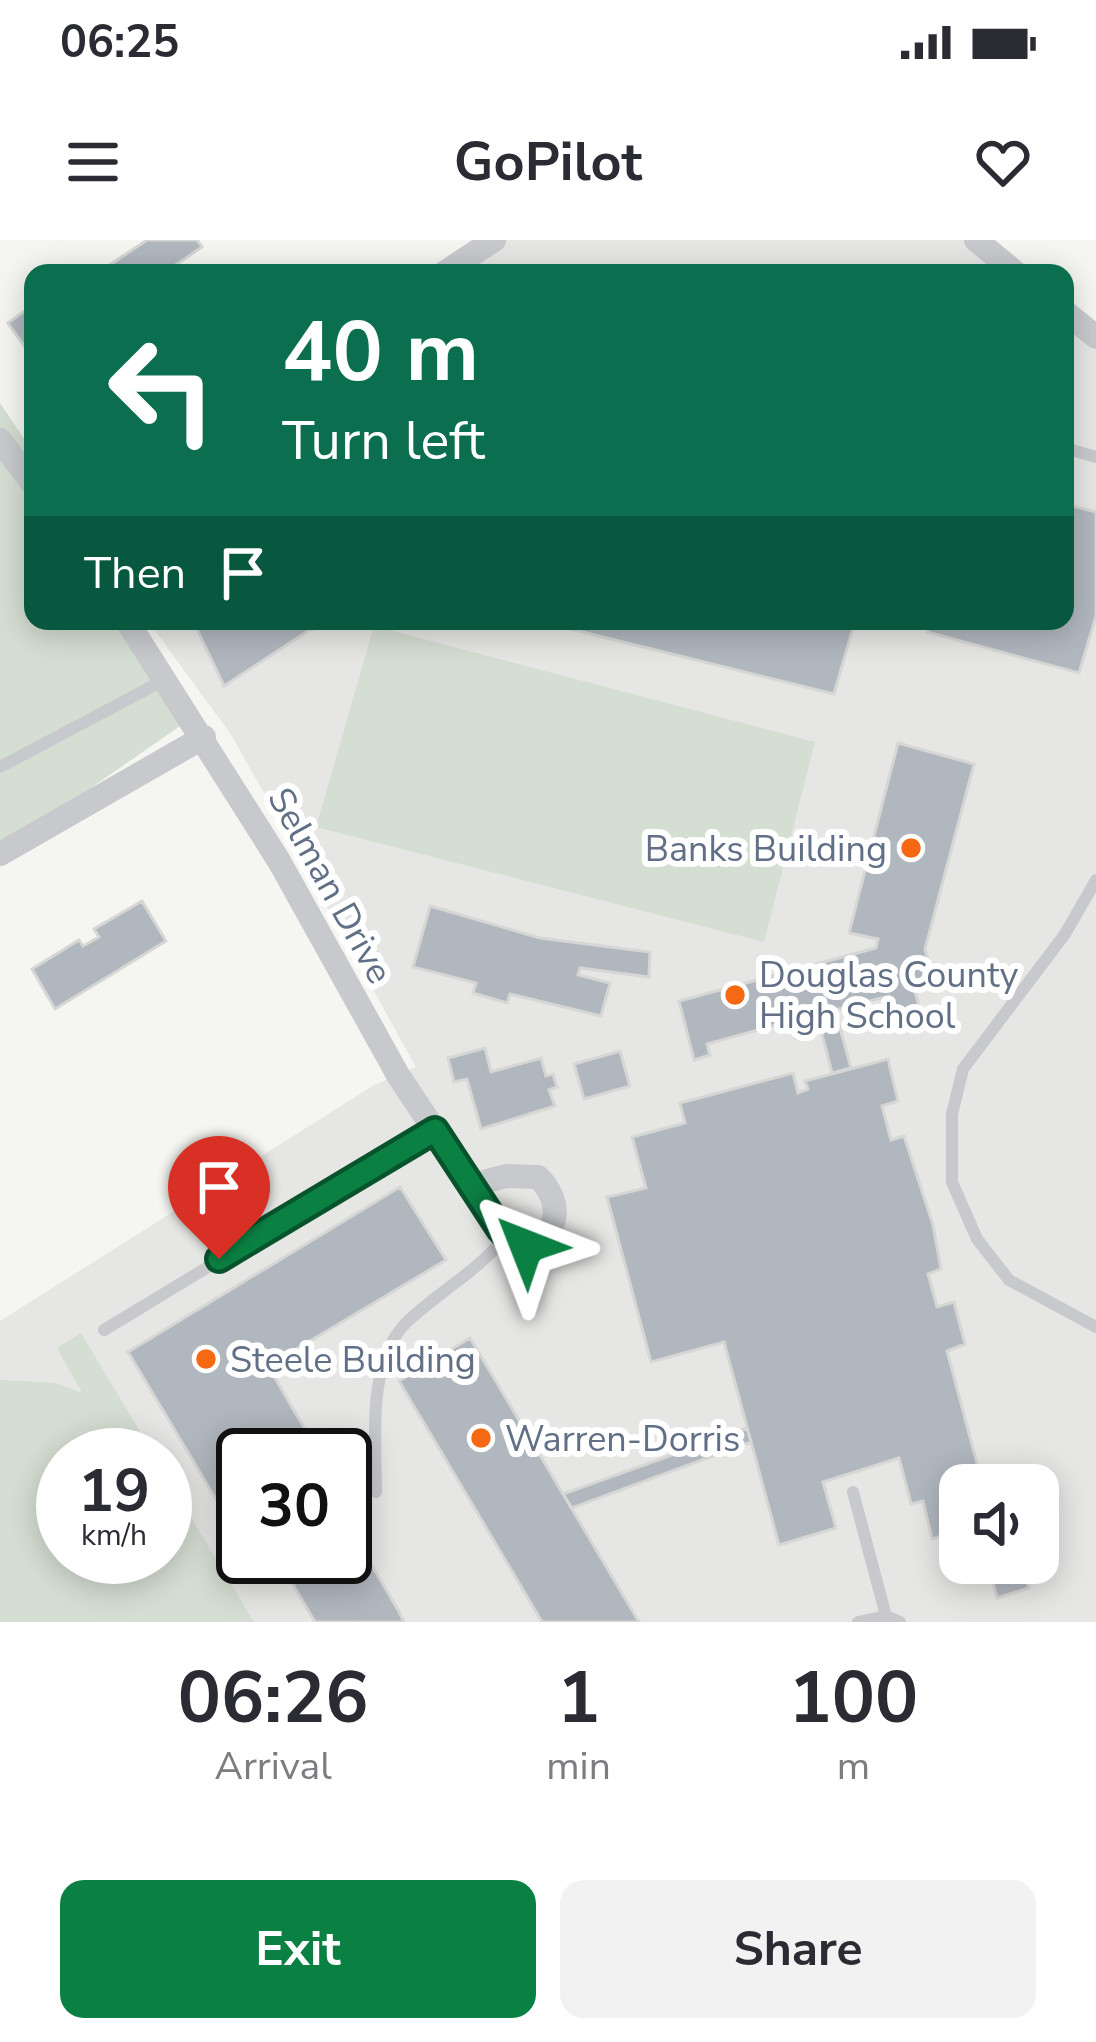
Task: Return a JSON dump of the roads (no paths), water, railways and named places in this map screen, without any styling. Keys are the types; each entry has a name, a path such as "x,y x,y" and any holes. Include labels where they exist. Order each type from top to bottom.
{"street":[{"path":"458,264 494,240"},
{"path":"976,240 1005,264"},
{"path":"0,440 24,472"},
{"name":"Selman Drive","path":"134,630 204,736 435,1130 506,1235"},
{"path":"0,854 204,736"},
{"path":"472,1184 525,1175 548,1187 556,1217 549,1232 526,1246 506,1235"}],"lane":[{"path":"0,767 166,680"},
{"path":"1096,880 1065,934 963,1069 952,1114 952,1182 977,1239 1009,1280 1096,1327"},
{"path":"104,1330 435,1130"},
{"path":"376,1492 377,1407 390,1351 405,1324 482,1266 506,1235"},
{"path":"853,1492 886,1616"},
{"path":"858,1622 886,1616 900,1622"}],"place":[{"name":"Banks Building","path":"911,848"},
{"name":"Douglas County High School","path":"735,995"},
{"name":"Steele Building","path":"206,1359"},
{"name":"Warren-Dorris","path":"481,1438"}]}
